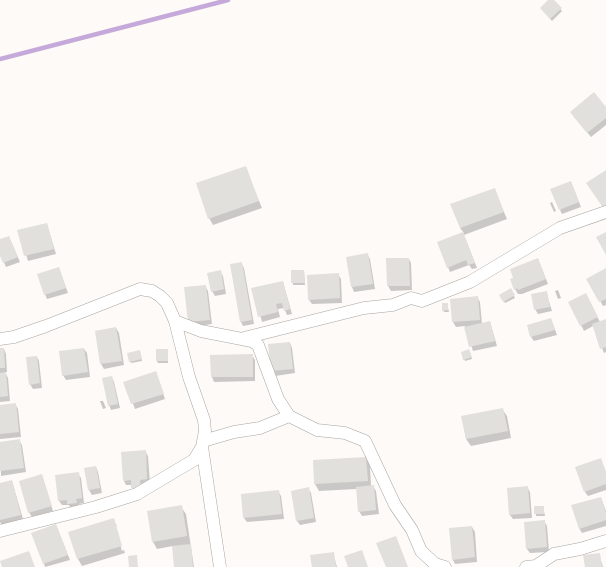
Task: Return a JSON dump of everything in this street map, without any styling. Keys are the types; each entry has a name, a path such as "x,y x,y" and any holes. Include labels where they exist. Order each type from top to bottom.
{"street":[{"path":"175,321 201,331 223,337 244,338 364,308 393,304 411,298 422,301 470,282 560,228 606,212"},
{"path":"0,339 14,337 46,326 140,289 152,291 167,303 175,321 189,377 204,420 203,444 220,567"},
{"path":"244,338 258,345 278,399 289,416 317,430 345,433 365,440 395,505 412,530 421,551 435,564 445,567"},
{"path":"0,530 96,507 137,494 194,460 203,444 234,432 260,428 289,416"},
{"path":"526,567 536,566 554,554 580,549 606,541"}],"building":[{"path":"548,0 554,0 562,8 550,19 540,8"},
{"path":"594,92 606,107 606,118 587,133 570,112"},
{"path":"246,166 259,201 208,219 196,183"},
{"path":"606,170 606,208 604,209 586,183"},
{"path":"571,181 579,202 559,210 550,189"},
{"path":"495,188 504,212 460,228 450,204"},
{"path":"47,223 54,249 24,256 17,230"},
{"path":"463,232 475,263 468,265 466,260 447,268 437,242"},
{"path":"606,232 606,255 596,237"},
{"path":"9,236 18,257 3,263 0,256 0,239"},
{"path":"368,253 373,284 351,287 346,257"},
{"path":"386,258 409,258 410,286 387,286"},
{"path":"538,258 546,279 518,290 517,288 514,290 510,279 513,278 510,269"},
{"path":"242,262 252,320 240,322 230,264"},
{"path":"59,267 66,288 44,295 37,274"},
{"path":"606,268 606,299 599,302 586,279"},
{"path":"221,270 224,289 211,292 207,273"},
{"path":"291,270 304,270 305,283 291,283"},
{"path":"339,273 340,298 308,300 307,275"},
{"path":"283,281 290,309 284,311 282,303 276,304 278,312 258,317 251,288"},
{"path":"206,285 210,320 188,322 184,287"},
{"path":"511,288 515,295 503,302 499,295"},
{"path":"547,291 550,307 534,310 531,294"},
{"path":"586,293 598,317 580,326 568,302"},
{"path":"478,296 480,320 452,322 450,299"},
{"path":"442,303 448,303 448,310 442,311"},
{"path":"551,318 555,330 530,337 527,325"},
{"path":"606,319 606,347 600,349 592,324"},
{"path":"490,321 495,341 469,347 464,327"},
{"path":"116,327 122,361 100,364 95,331"},
{"path":"290,342 293,369 271,371 268,344"},
{"path":"0,348 4,348 5,368 0,368"},
{"path":"84,348 88,372 62,376 59,351"},
{"path":"156,349 168,349 168,361 156,361"},
{"path":"469,349 472,357 463,360 461,352"},
{"path":"140,350 142,359 129,362 127,353"},
{"path":"253,354 253,377 211,377 210,355"},
{"path":"37,356 40,383 29,385 26,357"},
{"path":"156,371 164,394 131,404 123,382"},
{"path":"6,372 8,396 0,397 0,373"},
{"path":"112,376 118,404 108,406 102,378"},
{"path":"16,403 19,432 0,434 0,405"},
{"path":"503,408 508,431 466,439 461,416"},
{"path":"20,439 24,468 0,471 0,442"},
{"path":"146,450 147,479 140,480 141,488 131,488 131,480 123,481 121,452"},
{"path":"366,457 368,481 314,484 313,460"},
{"path":"601,458 606,472 606,484 584,492 575,467"},
{"path":"96,466 100,488 88,490 84,468"},
{"path":"79,472 82,498 76,499 77,503 67,504 67,500 58,501 55,475"},
{"path":"42,474 52,506 28,513 19,481"},
{"path":"12,480 21,515 0,520 0,483"},
{"path":"374,485 376,510 358,512 356,487"},
{"path":"528,486 530,513 509,515 507,488"},
{"path":"309,487 314,518 296,521 291,491"},
{"path":"279,490 282,514 243,518 241,494"},
{"path":"601,497 606,513 606,520 579,529 571,505"},
{"path":"182,505 187,536 152,542 147,511"},
{"path":"534,506 544,506 544,514 534,514"},
{"path":"114,518 122,546 77,559 68,532"},
{"path":"545,520 547,547 526,549 524,522"},
{"path":"56,524 68,555 43,564 31,533"},
{"path":"472,526 475,557 452,560 449,528"},
{"path":"396,536 408,567 386,567 376,543"},
{"path":"191,544 193,567 174,567 172,546"},
{"path":"362,550 368,567 348,567 344,556"},
{"path":"29,551 35,567 2,567 0,561"},
{"path":"334,552 336,567 312,567 310,555"},
{"path":"600,553 602,567 585,567 583,555"},
{"path":"137,555 138,567 129,567 128,556"}],"waterway":[{"path":"0,59 228,0"}]}
